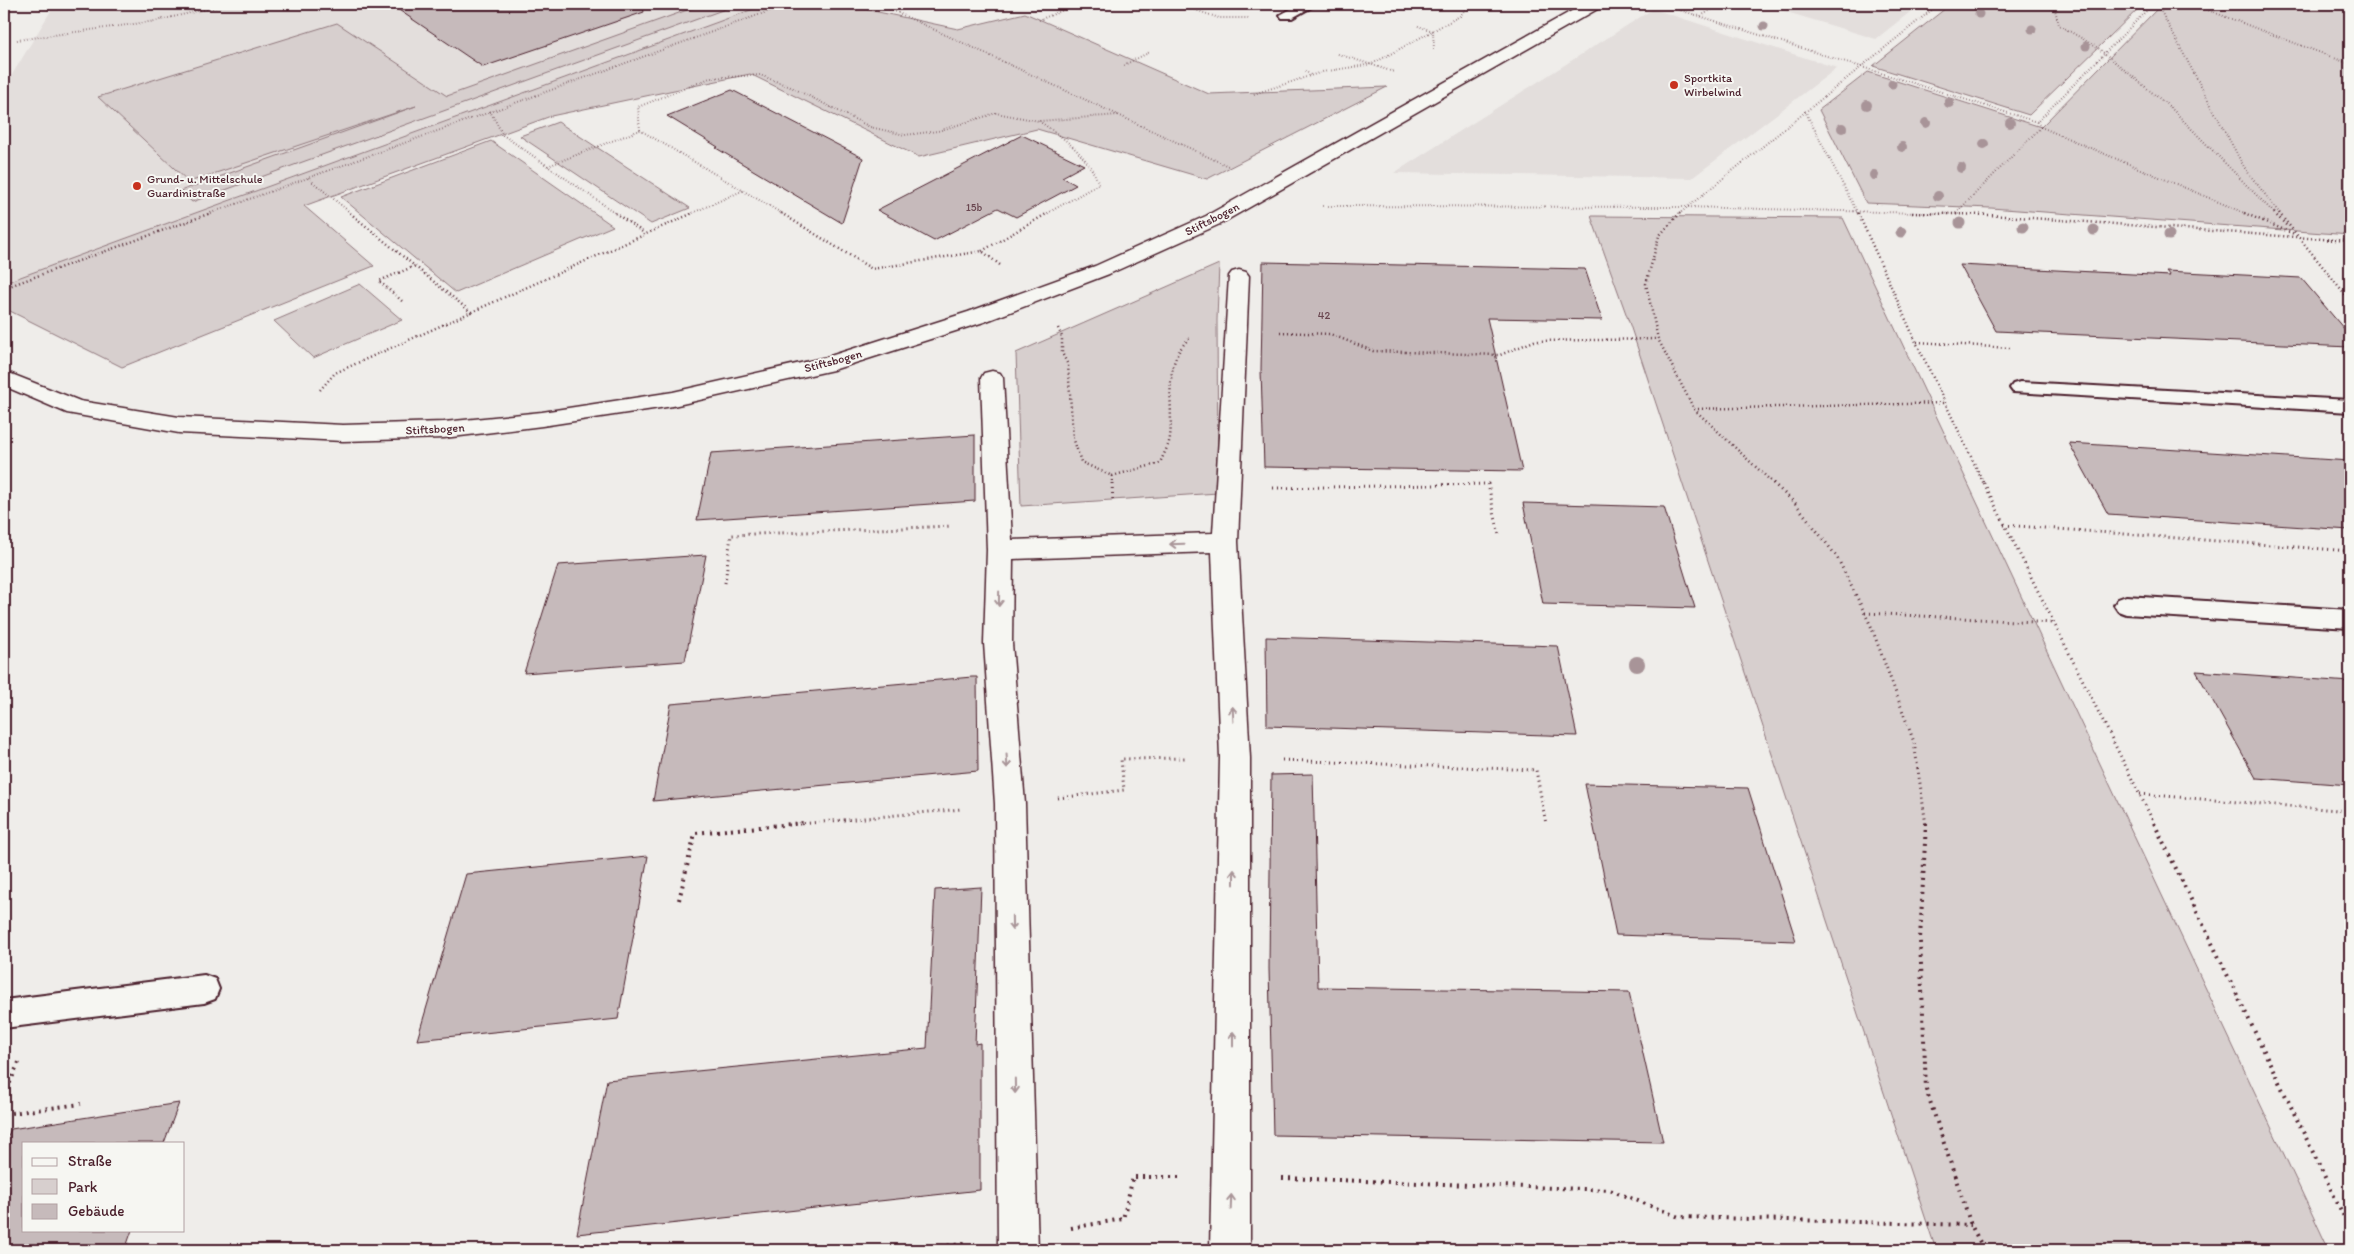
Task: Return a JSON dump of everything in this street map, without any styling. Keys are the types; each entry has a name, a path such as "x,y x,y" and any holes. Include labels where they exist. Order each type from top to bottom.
{"street":[{"name":"Stiftsbogen","path":"4,378 75,408 179,426 343,433 444,430 542,419 673,399 833,363 976,317 1102,270 1213,220 1595,4"},
{"path":"1230,1250 1235,758 1225,542 1230,489 1239,276"},
{"path":"992,378 998,537 998,643 1010,804 1018,1244"},
{"path":"998,537 1225,542"}],"lane":[{"path":"1287,15 1310,4"},
{"path":"2020,388 2350,406"},
{"path":"2126,605 2350,619"},
{"path":"4,1014 204,989"}],"path":[{"path":"17,40 156,22 228,4"},
{"path":"4,288 490,110 788,4"},
{"path":"878,4 1230,166"},
{"path":"1178,4 1219,18 1253,18"},
{"path":"1254,94 1312,76 1372,64 1460,16 1469,4"},
{"path":"1661,4 2037,122 2041,127 2297,236"},
{"path":"1701,16 1720,4"},
{"path":"1939,4 1685,207 1659,236 1646,284 1658,339 1694,409 1796,504 1837,557 1871,626 1914,742 1926,826 1920,939 1926,1089 1971,1225 1984,1250"},
{"path":"2043,4 2055,10 2059,25 2098,48 2171,108 2297,236"},
{"path":"2037,122 2155,4 2244,167 2297,236 2350,300"},
{"path":"2192,4 2350,64"},
{"path":"1039,20 1066,9"},
{"path":"1418,26 1433,31"},
{"path":"1124,65 1150,52"},
{"path":"1338,54 1397,73"},
{"path":"1305,71 1312,76"},
{"path":"640,130 638,107 710,78 760,75 793,88 870,127 905,135 938,131 996,113 1039,121 1118,114"},
{"path":"490,110 503,135 645,233"},
{"path":"1805,111 1857,211 2004,525 2140,794 2350,1229"},
{"path":"640,130 744,190 872,269 982,250 1099,184 1093,166 1071,144 1039,121"},
{"path":"1956,214 2041,127"},
{"path":"548,166 640,130"},
{"path":"308,177 472,313"},
{"path":"319,392 335,373 744,190"},
{"path":"1318,206 1685,207 1956,214 2108,222 2350,241"},
{"path":"982,250 1001,266"},
{"path":"402,302 378,281 415,266"},
{"path":"1057,326 1062,337 1062,354 1068,365 1073,437 1081,462 1112,476 1160,463 1170,439 1172,366 1184,340 1206,330 1330,334 1373,351 1500,355 1534,340 1658,339"},
{"path":"1694,409 1946,402"},
{"path":"1230,489 1488,484 1499,535"},
{"path":"2004,525 2350,551"},
{"path":"724,583 731,535 998,537"},
{"path":"1864,612 2054,624"},
{"path":"679,900 695,832 1010,804 1124,790 1121,759 1235,758 1536,770 1546,824"},
{"path":"2140,794 2350,811"},
{"path":"4,1114 81,1104"},
{"path":"1018,1244 1123,1219 1133,1177 1232,1176 1610,1190 1679,1217 1971,1225"},
{"path":"2344,1215 2350,1216"}],"shaded area":[{"name":"Grund- u. Mittelschule Guardinistraße","path":"55,4 767,4 4,283 4,88"},
{"path":"1760,4 1920,4 1876,39"},
{"name":"Sportkita Wirbelwind","path":"1653,9 1837,68 1692,178 1394,173"}],"green space":[{"path":"704,4 739,4 192,202 180,191 416,106 189,182 98,97 337,23 447,96"},
{"path":"767,4 855,4 864,9 958,29 1025,13 1209,94 1387,87 1207,179 1037,129 919,157 750,74 551,116 304,206 374,266 122,367 4,308 4,283"},
{"path":"1951,4 2143,4 2029,115 1873,66"},
{"path":"2162,4 2350,4 2350,235 1991,208 1866,203 1819,110 1868,72 2041,127"},
{"path":"558,122 690,208 651,224 520,136"},
{"path":"491,141 613,226 456,293 341,197"},
{"path":"1591,216 1843,218 2329,1250 1936,1250 1629,322"},
{"path":"1219,264 1217,320 1218,493 1021,506 1016,353"},
{"path":"360,284 402,320 313,358 274,321"}],"building":[{"path":"390,4 642,4 644,12 483,67"},
{"path":"732,90 863,158 842,223 716,148 718,147 667,116"},
{"path":"1022,135 1084,165 1062,177 1076,185 1016,217 998,208 934,241 877,210"},
{"path":"1263,262 1585,269 1602,320 1487,318 1522,471 1264,467 1261,370"},
{"path":"1960,265 2170,276 2166,271 2301,278 2350,336 2350,347 1996,331"},
{"path":"975,435 975,501 697,520 711,453"},
{"path":"2069,443 2350,461 2350,530 2108,514"},
{"path":"1523,503 1664,507 1695,608 1543,604"},
{"path":"706,555 685,661 524,673 558,565"},
{"path":"1266,637 1558,646 1577,736 1267,726"},
{"path":"2196,671 2350,682 2350,785 2256,778"},
{"path":"977,677 978,771 653,801 671,704"},
{"path":"1313,774 1318,987 1629,992 1663,1142 1273,1135 1269,968 1271,775"},
{"path":"1585,784 1748,788 1796,941 1616,935"},
{"path":"648,856 618,1019 417,1040 466,874"},
{"path":"981,887 975,1044 980,1043 980,1190 577,1234 607,1080 927,1048 935,890"},
{"path":"179,1103 164,1142 22,1142 22,1232 131,1232 125,1250 4,1250 4,1145 11,1129"}],"place":[{"name":"Sportkita Wirbelwind","path":"1674,85"},
{"name":"Grund- u. Mittelschule Guardinistraße","path":"137,186"}]}
